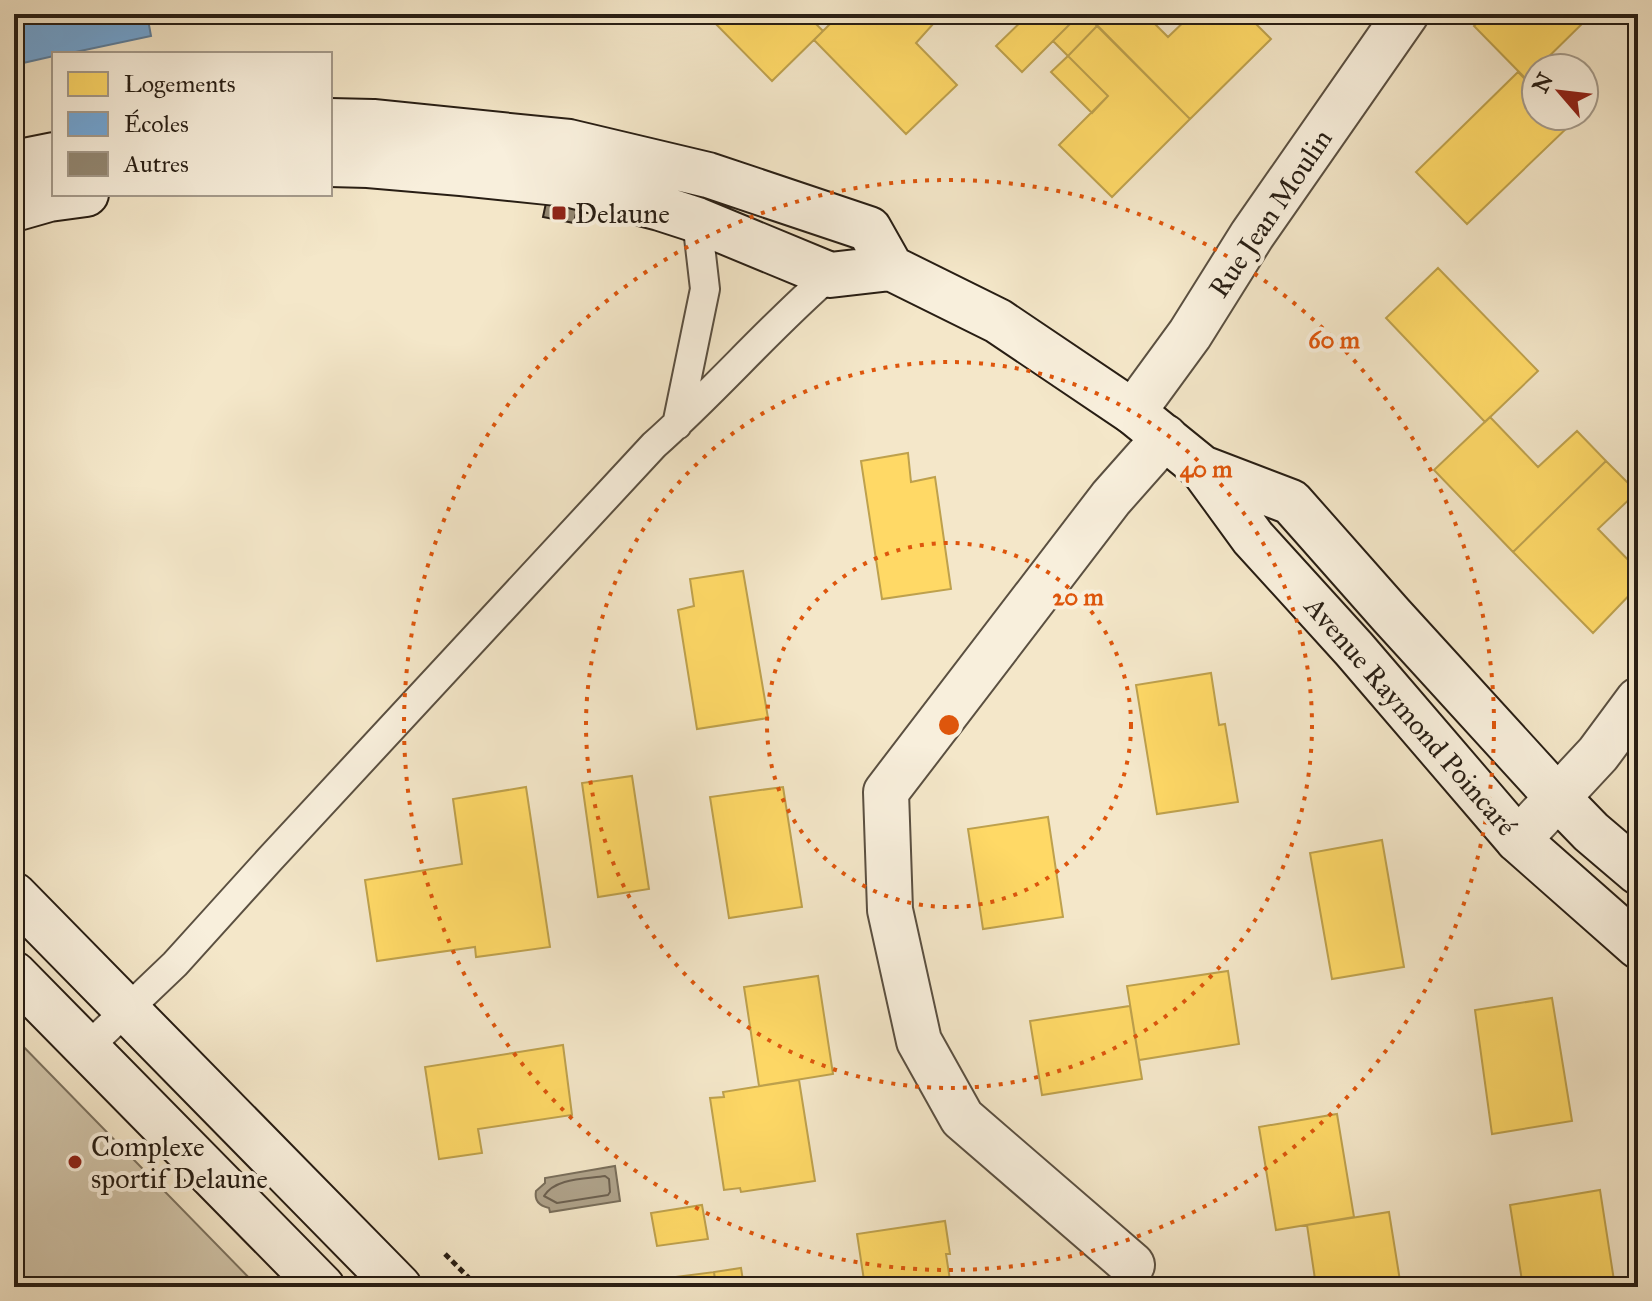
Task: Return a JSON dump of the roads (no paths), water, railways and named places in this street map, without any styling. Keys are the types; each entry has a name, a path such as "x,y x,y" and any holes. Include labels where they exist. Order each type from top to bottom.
{"street":[{"name":"Rue Jean Moulin","path":"1132,1265 962,1118 919,1041 890,910 886,792 1111,498 1190,334 1252,235 1406,14"},
{"path":"332,164 446,171 567,184 697,220 830,275 891,268 869,229 708,175 569,142 341,121"},
{"path":"14,209 71,196"},
{"name":"Avenue Raymond Poincaré","path":"891,268 998,321 1149,424 1202,468 1253,538 1354,649 1518,840 1638,946"},
{"name":"Avenue Raymond Poincaré","path":"1202,468 1291,502 1558,798 1591,832 1638,872"},
{"path":"1518,840 1598,754 1638,700"},
{"path":"14,895 399,1287"},
{"path":"14,974 322,1287"}],"lane":[{"path":"677,425 705,289 697,220"},
{"path":"87,1048 175,964 654,445 830,275"}],"water":[{"path":"615,1166 620,1201 550,1212 537,1200 536,1191 545,1183 545,1178"}],"place":[{"name":"Delaune","path":"559,213"},
{"name":"Complexe sportif Delaune","path":"75,1162"}]}
